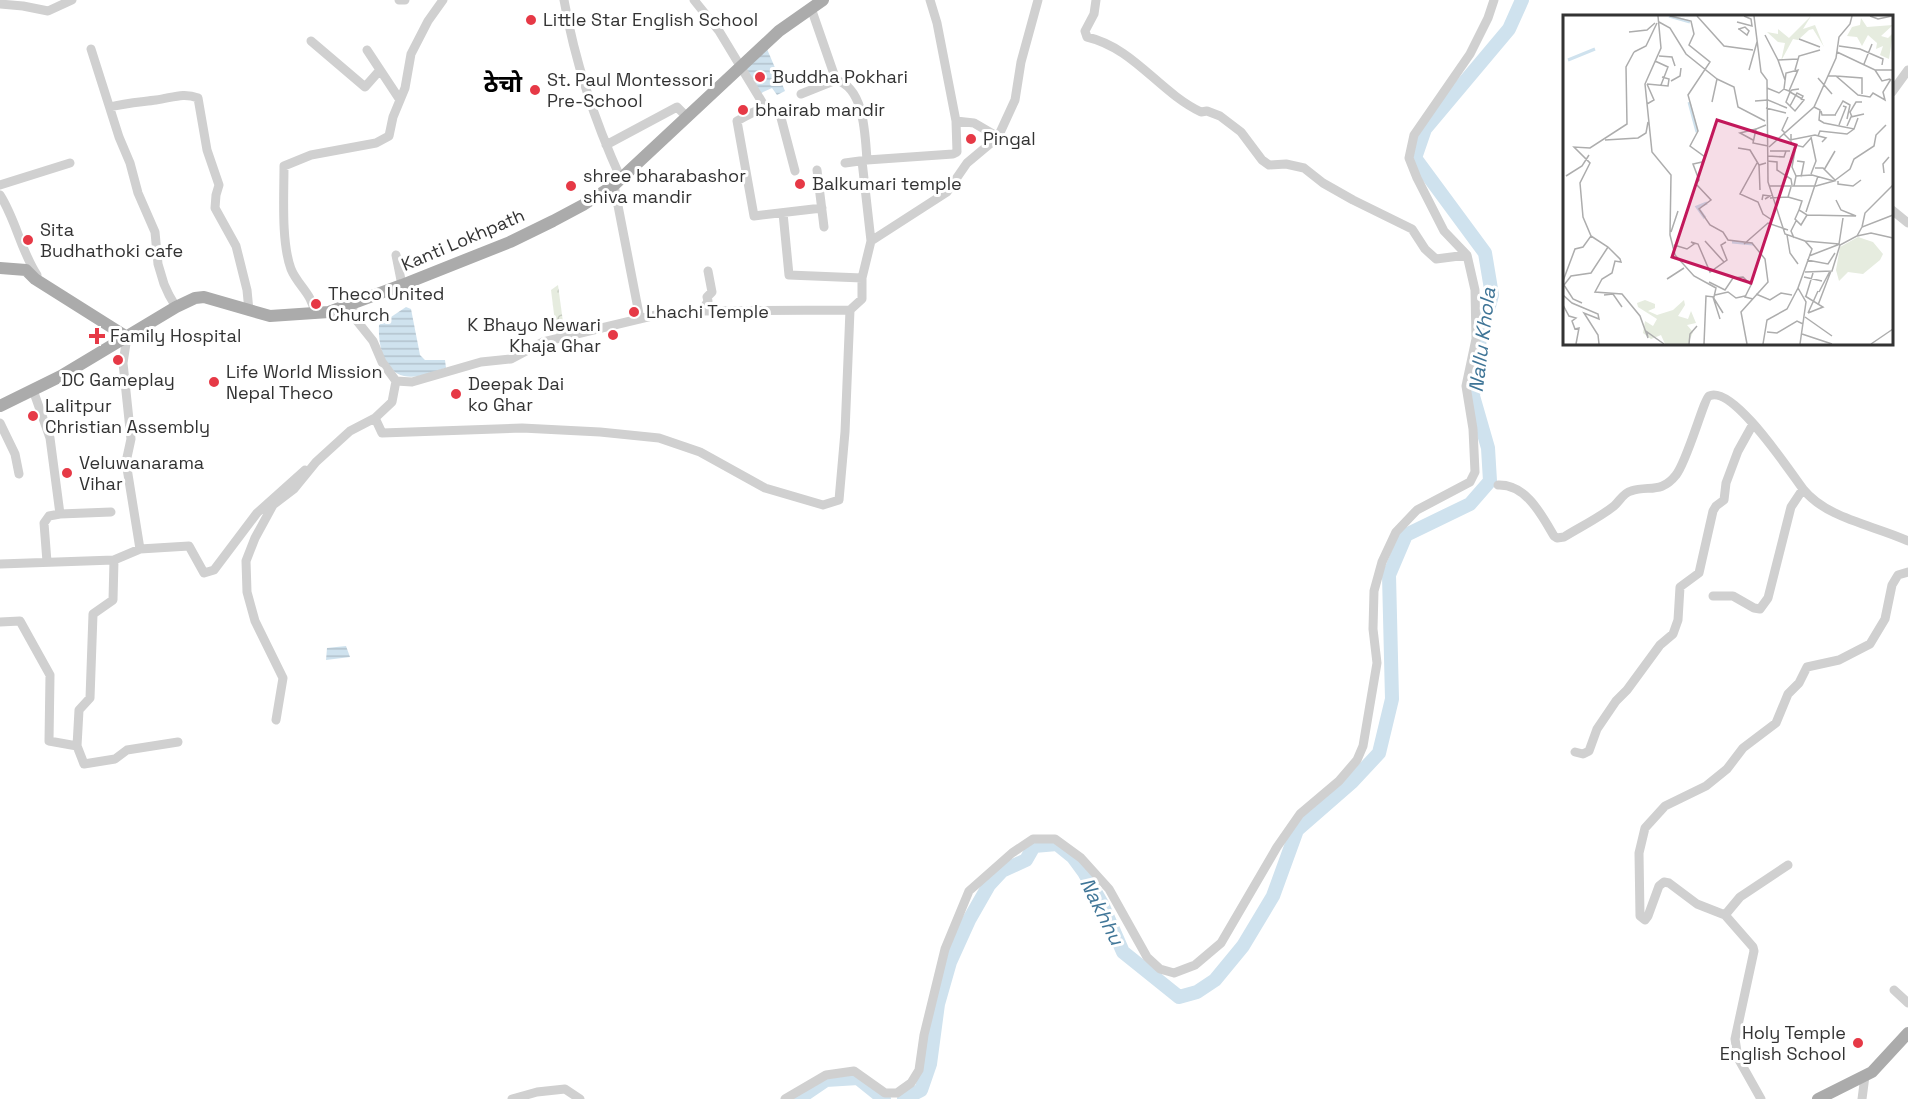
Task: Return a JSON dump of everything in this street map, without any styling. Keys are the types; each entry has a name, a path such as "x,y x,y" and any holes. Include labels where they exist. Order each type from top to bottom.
{"main road":[{"name":"Kanti Lokhpath","path":"0,406 61,376 195,298 204,297 270,316 329,312 510,242 583,205 618,182 779,32 823,0"},
{"path":"0,268 26,270 127,337"},
{"path":"1818,1099 1872,1072 1908,1033"}],"street":[{"path":"0,4 38,4 48,11 72,0"},
{"path":"399,0 405,0"},
{"path":"315,314 313,301 296,278 288,259 284,166 312,156 384,140 389,136 393,117 405,88 411,54 428,21 444,0"},
{"path":"564,0 570,35 591,107 618,182 640,319"},
{"path":"694,0 719,31 768,107 780,114 795,171"},
{"path":"845,163 957,152 956,121 937,22 930,0"},
{"path":"871,241 947,192 967,163 998,137 1015,100 1021,62 1038,0"},
{"path":"1096,0 1094,14 1085,31 1087,37 1115,47 1138,63 1188,106 1201,112 1207,111 1220,116 1241,132 1262,160 1269,165 1286,164 1304,168 1323,183 1353,200 1412,229 1425,249 1436,259 1467,255"},
{"path":"785,1099 788,1095 826,1075 854,1071 885,1093 897,1093 911,1083 919,1070 924,1035 945,949 969,891 1012,853 1033,839 1055,838 1081,858 1109,889 1147,957 1160,969 1174,974 1195,965 1221,943 1277,847 1300,814 1339,782 1357,759 1363,746 1377,663 1373,629 1374,591 1382,562 1396,532 1418,510 1470,482 1475,472 1473,429 1466,386 1476,339 1475,290 1467,255 1444,231 1409,158 1414,135 1470,54 1488,18 1494,0"},
{"path":"396,381 412,382 481,363 511,359 543,342 656,315 702,311 850,310 862,299 862,278 871,241 864,160 864,123 861,108 846,85 836,80 811,8"},
{"path":"311,41 365,87 380,70"},
{"path":"91,49 138,192 155,232 158,264 164,284 176,307"},
{"path":"367,50 400,99"},
{"path":"1893,91 1908,70"},
{"path":"801,94 836,80"},
{"path":"110,107 174,96 188,95 198,98 207,150 219,185 215,208 236,246 247,290 249,311"},
{"path":"606,145 677,107 687,117"},
{"path":"768,107 737,121 754,216 822,208"},
{"path":"956,121 969,121 998,137"},
{"path":"0,185 70,164"},
{"path":"817,170 824,227"},
{"path":"0,195 13,219 32,267 42,282"},
{"path":"1893,211 1908,223"},
{"path":"783,213 789,275 862,278"},
{"path":"396,255 402,285"},
{"path":"702,311 708,301 707,297 712,292 708,271"},
{"path":"0,564 114,560 140,549 189,546 204,573 214,570 256,513 350,431 375,418 392,402 396,381 382,362 373,341 357,321 351,304"},
{"path":"375,418 382,433 522,428 659,438 700,452 765,488 823,505 838,500 846,432 850,310"},
{"path":"127,337 123,363 131,439 126,462 140,549"},
{"path":"33,390 50,438 60,514"},
{"path":"1498,485 1507,485 1526,495 1554,536 1560,538 1613,507 1630,491 1656,489 1675,477 1683,466 1695,435 1704,401 1709,396 1717,395 1732,402 1754,424 1811,498 1826,508 1908,541"},
{"path":"0,423 15,454 19,474"},
{"path":"1575,752 1583,754 1589,751 1597,729 1616,701 1627,690 1660,645 1673,634 1678,620 1680,587 1699,573 1713,511 1724,500 1726,483 1738,451 1754,424"},
{"path":"276,720 282,678 255,621 247,592 246,561 255,538 273,505 294,489 316,462"},
{"path":"1713,596 1733,596 1760,609 1768,598 1791,507 1803,489"},
{"path":"47,562 44,523 49,516 111,512"},
{"path":"114,560 113,600 93,614 90,698 79,710 77,746 84,764 115,759 127,750 178,742"},
{"path":"1761,1099 1738,1058 1735,1039 1754,951 1751,943 1725,915 1697,904 1664,882 1659,886 1646,920 1642,919 1640,916 1639,853 1645,828 1665,806 1706,786 1727,769 1743,748 1776,723 1788,694 1799,683 1807,667 1839,660 1870,644 1885,619 1892,585 1898,575 1908,572"},
{"path":"0,622 20,621 50,675 49,741 77,746"},
{"path":"1725,915 1740,897 1788,865"},
{"path":"1894,990 1908,1003"},
{"path":"1862,1099 1865,1076"},
{"path":"512,1099 537,1092 565,1089 580,1099"}],"green space":[{"path":"558,285 565,337 557,338 551,290"}],"water":[{"name":"Buddha Pokhari","path":"767,49 785,91 777,95 772,88 759,94 745,70"},
{"path":"406,307 411,309 420,355 425,360 445,360 446,368 425,375 409,377 397,373 387,362 381,348 379,325"},
{"path":"346,646 350,657 326,660 327,648"}],"waterway":[{"name":"Nakhhu","path":"904,1099 921,1090 930,1064 938,1004 950,962 969,920 989,885 1002,871 1026,860 1034,846 1057,844 1073,857 1102,904 1123,952 1179,997 1197,992 1215,980 1243,946 1273,896 1297,830 1352,782 1379,753 1392,699 1389,575 1406,535 1470,504 1490,481 1488,448 1473,396 1480,338 1492,295 1485,253 1415,158 1425,129 1509,29 1522,0"},
{"name":"Nakhhu","path":"798,1099 826,1080 858,1078 884,1099"}],"place":[{"name":"Little Star English School","path":"531,20"},
{"name":"Buddha Pokhari","path":"760,77"},
{"name":"St. Paul Montessori Pre-School","path":"535,90"},
{"name":"bhairab mandir","path":"743,110"},
{"name":"Pingal","path":"971,139"},
{"name":"Balkumari temple","path":"800,184"},
{"name":"shree bharabashor shiva mandir","path":"571,186"},
{"name":"Sita Budhathoki cafe","path":"28,240"},
{"name":"Theco United Church","path":"316,304"},
{"name":"Lhachi Temple","path":"634,312"},
{"name":"K Bhayo Newari Khaja Ghar","path":"613,335"},
{"name":"Family Hospital","path":"97,336"},
{"name":"DC Gameplay","path":"118,360"},
{"name":"Life World Mission Nepal Theco","path":"214,382"},
{"name":"Deepak Dai ko Ghar","path":"456,394"},
{"name":"Lalitpur Christian Assembly","path":"33,416"},
{"name":"Veluwanarama Vihar","path":"67,473"},
{"name":"Holy Temple English School","path":"1858,1043"}],"district":[{"name":"ठेचो","path":"503,84"}],"water label":[{"name":"Nallu Khola","path":"1482,340"}]}
